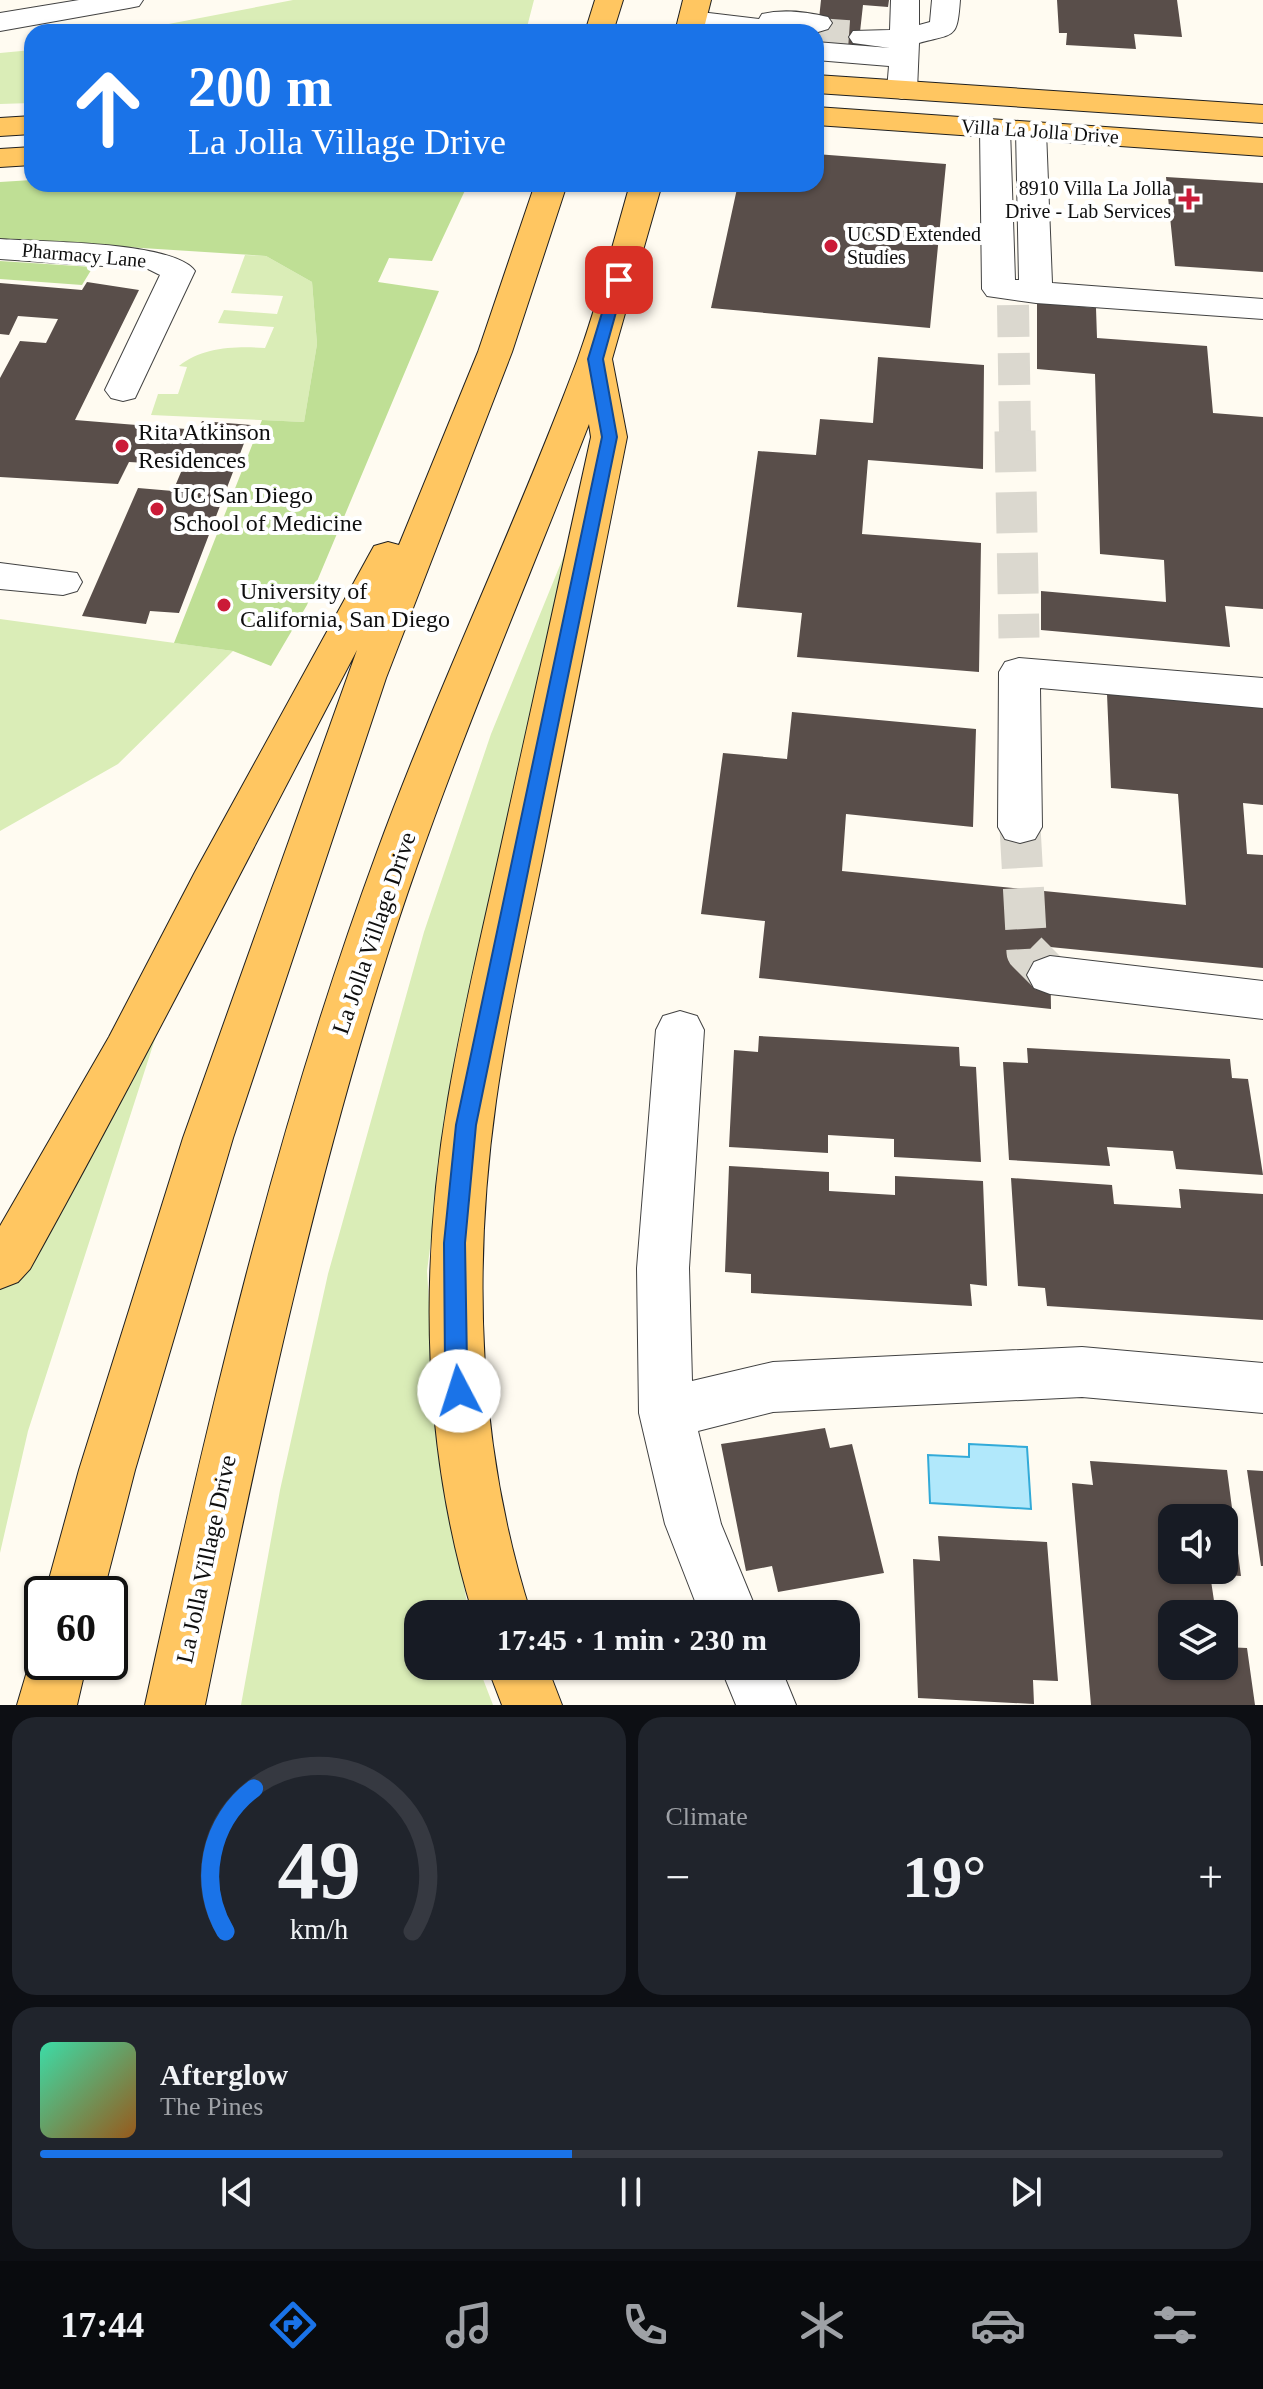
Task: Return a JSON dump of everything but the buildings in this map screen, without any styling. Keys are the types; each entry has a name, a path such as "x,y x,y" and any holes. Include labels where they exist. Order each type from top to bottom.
{"main road":[{"path":"602,24 609,0"},
{"name":"Villa La Jolla Drive","path":"824,85 1263,114"},
{"name":"Villa La Jolla Drive","path":"824,117 1263,147"},
{"path":"0,127 24,126"},
{"path":"0,158 24,156"},
{"path":"79,1576 116,1441 213,1124 366,678 495,352 548,192"},
{"name":"La Jolla Village Drive","path":"175,1705 244,1380 318,1107 360,970 400,850 595,359 644,192"},
{"path":"0,1266 12,1253 126,1051 211,884 495,352"},
{"path":"498,1600 477,1527 456,1364 455,1243 466,1125 482,1040 609,437 595,359"},
{"path":"47,1705 53,1680"},
{"path":"522,1680 532,1705"}],"street":[{"path":"0,22 129,0"},
{"path":"824,36 944,27 946,0"},
{"path":"693,17 740,24"},
{"path":"861,31 904,31"},
{"path":"902,90 904,31"},
{"path":"995,129 1015,294"},
{"path":"1015,294 1031,131"},
{"name":"Pharmacy Lane","path":"0,249 154,260 178,271 123,390"},
{"path":"1015,294 1263,309"},
{"path":"0,576 63,582"},
{"path":"1020,827 1019,655 1263,693"},
{"path":"1050,975 1263,1000"},
{"path":"680,1030 663,1268 666,1413 693,1524 723,1600"},
{"path":"666,1413 773,1387 1082,1372 1263,1388"},
{"path":"756,1680 766,1705"}],"green space":[{"path":"293,0 534,0 528,24 168,24"},
{"path":"24,51 24,103 0,104 0,53"},
{"path":"24,180 24,192 464,192 432,261 389,258 378,282 439,291 307,605 271,666 233,651 174,643 262,420 304,422 317,344 312,282 266,256 0,239 0,182"},
{"path":"245,255 266,256 312,282 317,344 304,422 151,415 158,394 178,394 187,367 179,366 188,360 220,349 265,348 274,327 218,323 224,310 277,314 283,296 231,293"},
{"path":"0,261 93,267 82,285 0,279"},
{"path":"565,553 544,664 456,1050 427,1271 438,1442 466,1600 404,1600 404,1680 483,1680 493,1705 241,1705 280,1490 328,1274 424,932 491,734"},
{"path":"0,619 233,651 118,764 0,831"},
{"path":"191,928 28,1431 0,1553 0,1268"}],"water":[{"path":"969,1444 1027,1447 1031,1509 930,1503 928,1455 969,1457"}],"tunnel":[{"path":"824,34 860,37"},
{"path":"1013,305 1015,433"},
{"path":"1015,431 1019,638"},
{"path":"1020,827 1027,952 1050,975"}],"place":[{"name":"8910 Villa La Jolla Drive - Lab Services","path":"1189,199"},
{"name":"UCSD Extended Studies","path":"831,246"},
{"name":"Rita Atkinson Residences","path":"122,446"},
{"name":"UC San Diego School of Medicine","path":"157,509"},
{"name":"University of California, San Diego","path":"224,605"}],"route":[{"path":"459,1391 455,1243 466,1125 609,437 595,359 619,280"}]}
